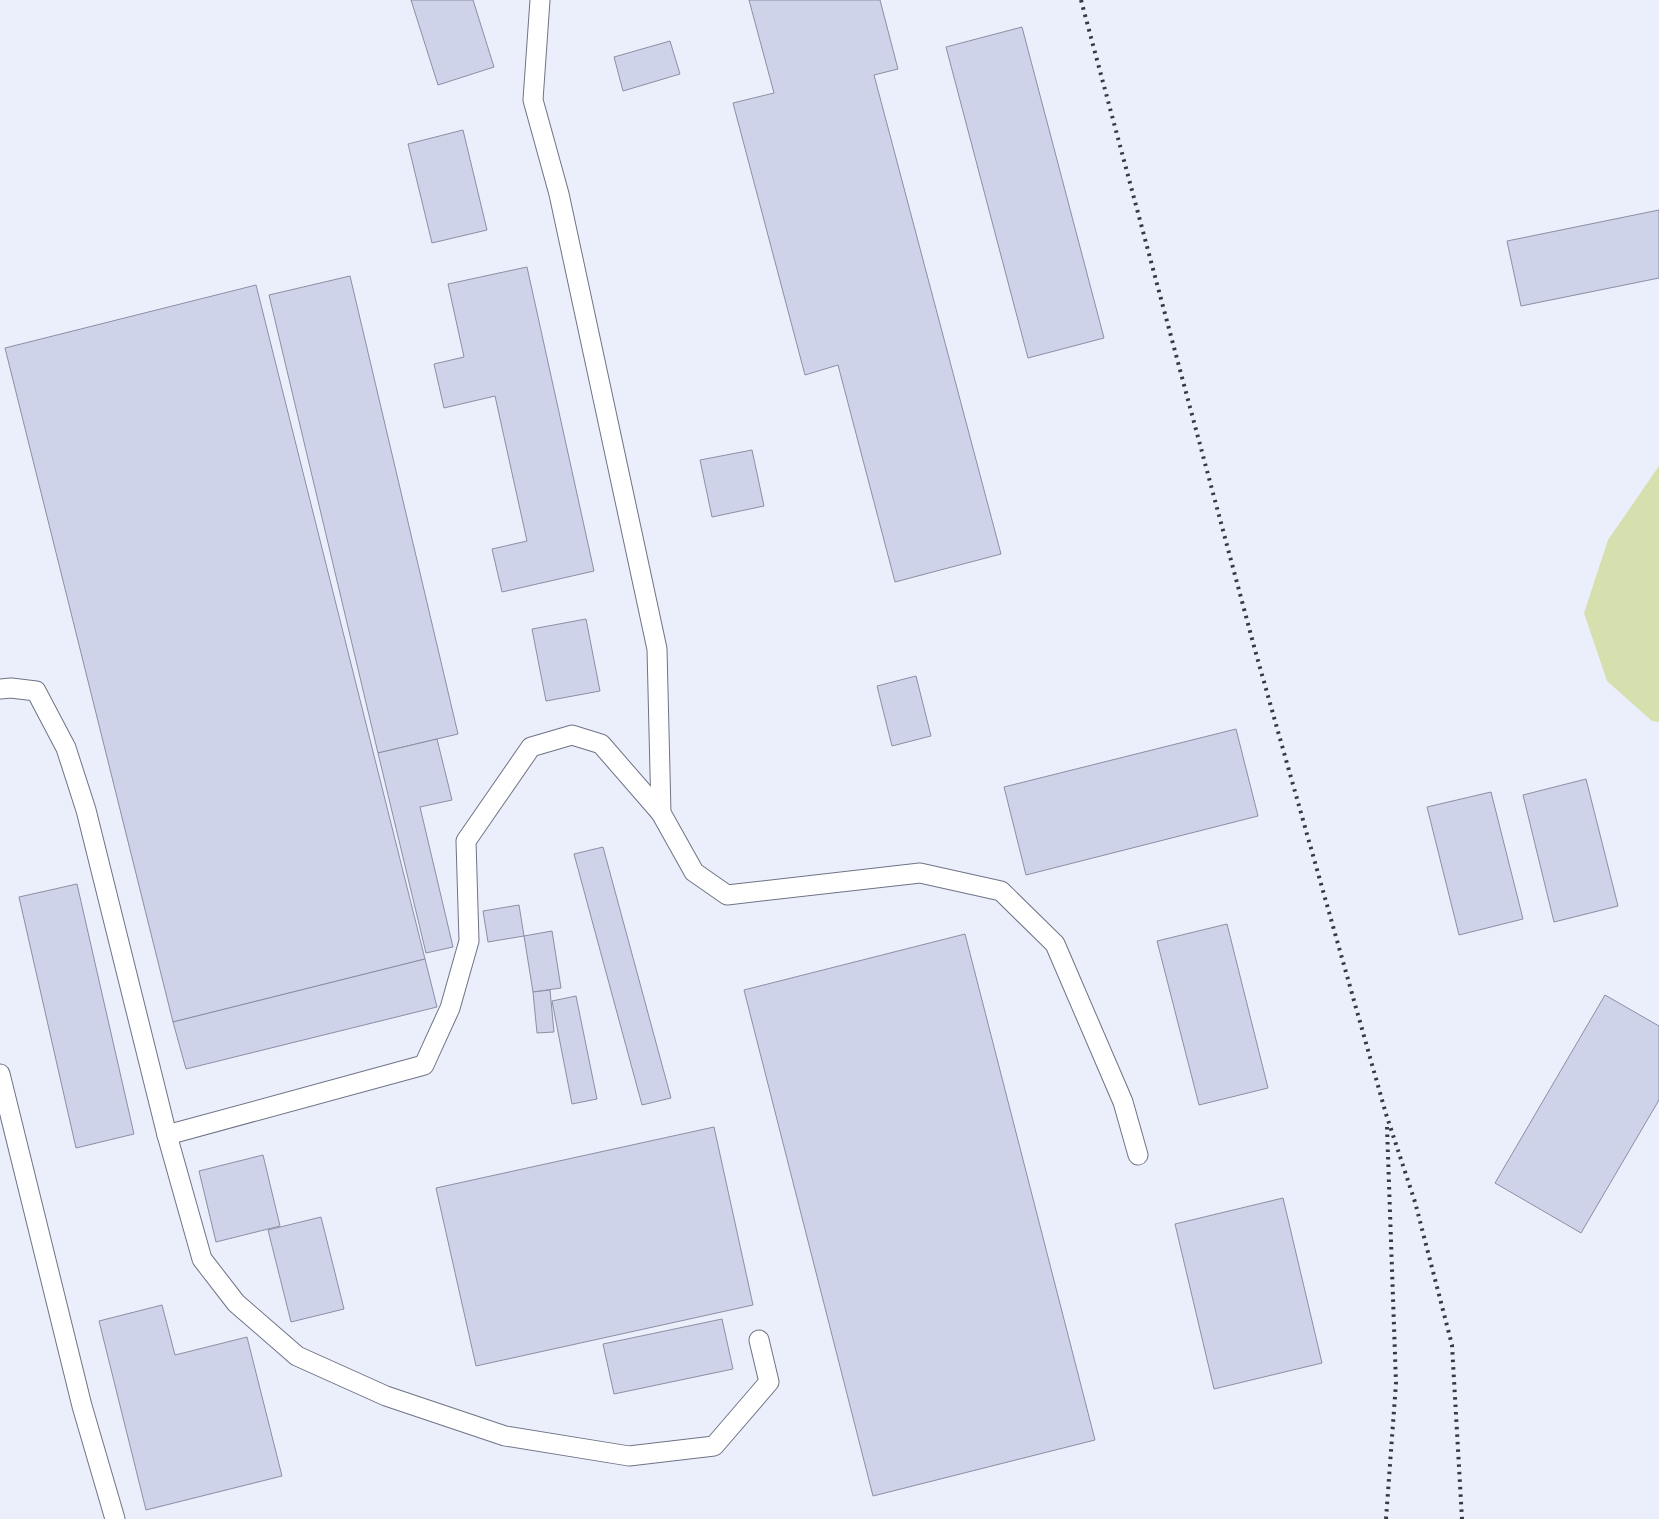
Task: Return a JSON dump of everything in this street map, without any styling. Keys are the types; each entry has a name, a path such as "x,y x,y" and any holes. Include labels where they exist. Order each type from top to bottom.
{"lane":[{"path":"540,0 533,100 561,204 657,650 661,813"},
{"path":"0,689 11,688 36,691 66,748 86,810 167,1134 202,1259 236,1303 297,1356 386,1396 504,1436 629,1456 714,1446 769,1382 760,1340"},
{"path":"167,1134 424,1065 450,1008 469,941 466,841 531,747 572,735 601,744 661,813 694,872 727,895 920,873 1001,891 1055,944 1123,1102 1138,1155"},
{"path":"0,1074 82,1406 115,1519"}],"green space":[{"path":"1659,466 1659,722 1652,721 1607,681 1584,613 1608,540"}],"building":[{"path":"411,0 473,0 494,67 438,85"},
{"path":"749,0 880,0 898,69 874,75 1001,554 895,582 838,365 805,375 733,103 774,93"},
{"path":"1022,27 1104,338 1028,358 946,47"},
{"path":"670,41 680,74 623,91 614,57"},
{"path":"463,130 487,230 432,243 408,144"},
{"path":"1659,210 1659,278 1521,306 1507,241"},
{"path":"527,267 594,571 502,592 492,549 527,541 495,396 444,408 434,364 464,357 448,284"},
{"path":"350,276 458,734 378,753 269,295"},
{"path":"256,285 425,959 173,1022 5,348"},
{"path":"752,450 764,506 712,517 700,460"},
{"path":"586,619 600,691 546,701 532,629"},
{"path":"916,676 931,736 892,746 877,686"},
{"path":"1236,729 1258,816 1026,875 1004,787"},
{"path":"437,739 452,800 420,807 453,947 426,953 378,753"},
{"path":"1586,779 1618,906 1554,922 1523,795"},
{"path":"1491,792 1523,919 1459,935 1427,807"},
{"path":"603,847 671,1098 642,1105 574,854"},
{"path":"77,884 134,1134 76,1148 19,897"},
{"path":"519,905 524,936 488,942 483,911"},
{"path":"1227,924 1268,1088 1199,1105 1157,941"},
{"path":"552,931 561,988 533,992 524,936"},
{"path":"965,934 1095,1440 873,1496 744,990"},
{"path":"425,959 437,1007 186,1069 173,1022"},
{"path":"550,990 554,1032 537,1033 533,992"},
{"path":"1605,995 1659,1026 1659,1100 1581,1233 1495,1183"},
{"path":"576,996 597,1099 572,1104 552,1001"},
{"path":"714,1127 753,1305 476,1366 436,1188"},
{"path":"263,1155 280,1226 216,1242 199,1171"},
{"path":"1283,1198 1322,1363 1214,1389 1175,1224"},
{"path":"321,1217 344,1309 291,1322 268,1230"},
{"path":"162,1305 175,1355 247,1337 282,1476 146,1510 99,1321"},
{"path":"722,1319 733,1369 614,1394 603,1344"}],"railway":[{"path":"1081,0 1255,650 1386,1114 1415,1202 1452,1345 1462,1519"},
{"path":"1386,1519 1396,1383 1387,1127"}]}
